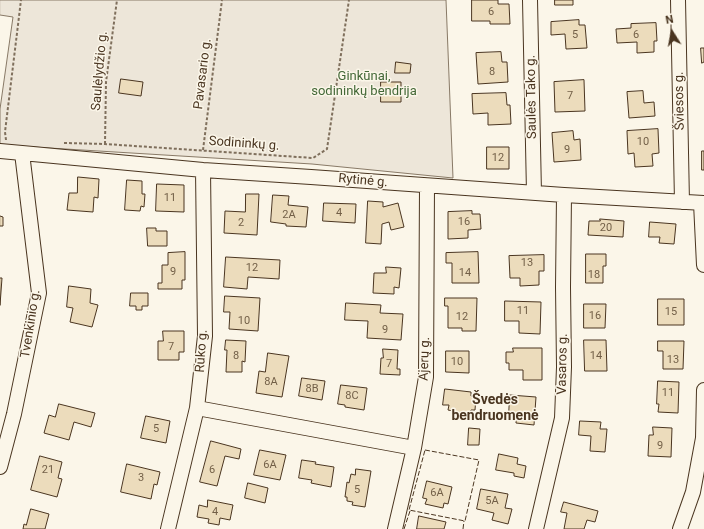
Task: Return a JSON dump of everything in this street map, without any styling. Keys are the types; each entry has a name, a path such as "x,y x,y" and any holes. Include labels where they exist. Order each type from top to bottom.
{"street":[{"name":"Saulės Tako g.","path":"530,0 534,193"},
{"name":"Šviesos g.","path":"678,0 682,202"},
{"path":"3,146 22,153"},
{"name":"Rytinė g.","path":"22,153 203,170 427,186 703,203"},
{"name":"Tvenkinio g.","path":"0,467 14,414 39,293 22,153"},
{"name":"Rūko g.","path":"168,529 197,408 205,336 203,170"},
{"name":"Ajerų g.","path":"395,529 414,448 426,377 427,186"},
{"name":"Vasaros g.","path":"536,529 562,418 564,367 564,195"},
{"path":"703,203 704,265"},
{"path":"680,529 693,492 703,438 704,390"},
{"path":"197,408 414,448"}],"path":[{"path":"3,146 21,0"},
{"name":"Saulėlydžio g.","path":"105,144 106,82 117,0"},
{"name":"Pavasario g.","path":"203,150 222,0"},
{"name":"Sodininkų g.","path":"59,142 313,158 327,149 348,0"}],"green space":[{"name":"Ginkūnai, sodininkų bendrija","path":"0,0 446,0 453,178 312,164 0,145 0,109 13,17 0,15"}],"building":[{"path":"472,0 498,0 498,4 509,4 510,24 490,24 490,21 472,21"},
{"path":"555,0 573,0 573,5 555,5"},
{"path":"579,20 579,25 585,25 587,48 566,49 565,34 551,35 551,22"},
{"path":"656,23 657,41 654,41 654,52 637,53 637,42 617,43 616,29 631,28 631,24"},
{"path":"701,48 704,48 704,62 702,63"},
{"path":"501,52 502,62 507,62 508,82 478,84 476,53"},
{"path":"396,62 411,64 410,73 395,73"},
{"path":"121,79 143,82 141,96 119,93"},
{"path":"584,80 585,111 555,112 554,82"},
{"path":"381,82 401,82 401,102 381,102"},
{"path":"643,91 644,103 654,102 655,116 629,118 627,92"},
{"path":"506,93 507,105 510,105 511,124 488,125 488,113 473,114 472,94"},
{"path":"658,129 659,153 652,154 653,166 635,167 634,153 628,154 627,131"},
{"path":"573,131 574,140 580,139 581,160 554,162 552,133"},
{"path":"487,147 509,147 509,169 487,169"},
{"path":"702,151 704,151 704,170 702,170"},
{"path":"78,177 99,179 98,198 94,197 93,212 67,210 69,193 77,193"},
{"path":"127,180 142,181 142,194 145,194 144,207 141,206 140,211 125,210"},
{"path":"157,184 184,185 184,212 156,211"},
{"path":"246,194 259,194 257,235 224,233 225,211 245,212"},
{"path":"273,195 289,196 288,205 308,207 306,227 286,226 286,224 271,222"},
{"path":"368,201 383,202 383,207 398,203 404,227 391,230 389,222 382,224 381,244 366,243"},
{"path":"324,203 356,204 355,223 323,221"},
{"path":"472,211 472,214 480,214 481,229 468,230 468,238 448,239 448,212"},
{"path":"0,216 3,217 3,226 0,226"},
{"path":"600,219 624,221 623,237 588,235 589,221 600,221"},
{"path":"650,222 676,224 674,244 659,243 660,237 649,237"},
{"path":"147,228 156,228 156,231 167,231 167,246 148,246"},
{"path":"185,252 185,280 182,280 182,289 158,289 158,283 162,283 162,265 168,265 168,253"},
{"path":"478,252 479,283 452,283 452,263 446,263 446,253"},
{"path":"586,254 606,254 606,266 603,266 603,283 586,283"},
{"path":"544,255 544,271 539,271 539,285 520,286 520,278 510,278 509,256"},
{"path":"226,257 280,260 279,279 248,277 247,289 224,287"},
{"path":"386,267 401,268 399,288 394,287 394,294 373,293 374,273 386,273"},
{"path":"0,278 2,278 0,305"},
{"path":"69,286 91,289 90,303 98,305 92,327 70,322 73,308 67,307"},
{"path":"131,293 148,293 148,306 142,306 142,310 136,310 136,306 130,306"},
{"path":"225,296 260,298 258,331 229,329 230,312 224,312"},
{"path":"445,298 477,298 476,331 462,331 462,328 448,328 448,306 445,306"},
{"path":"658,299 684,299 684,325 658,325"},
{"path":"505,301 541,302 540,334 519,333 519,321 505,321"},
{"path":"346,303 381,305 380,313 403,314 401,340 367,338 368,321 345,320"},
{"path":"584,304 606,304 605,328 584,328"},
{"path":"163,331 184,331 184,352 179,352 179,360 158,360 158,341 163,341"},
{"path":"226,340 246,341 245,362 242,361 242,372 226,372"},
{"path":"584,340 606,340 607,371 585,371"},
{"path":"658,341 684,341 683,369 663,369 663,351 658,351"},
{"path":"513,348 542,348 542,380 523,380 523,370 509,370 509,363 506,363 506,352 513,352"},
{"path":"383,349 398,350 397,369 400,369 400,375 380,374"},
{"path":"446,351 469,351 469,373 446,372"},
{"path":"268,353 289,356 282,397 256,393 259,371 265,372"},
{"path":"302,378 325,381 322,400 299,396"},
{"path":"658,381 679,382 678,413 658,412"},
{"path":"341,385 367,388 364,410 345,407 345,405 338,404"},
{"path":"445,389 471,392 471,396 476,397 475,410 471,410 470,417 453,415 453,411 448,410 449,405 443,405"},
{"path":"510,395 536,397 534,425 516,423 516,416 509,416"},
{"path":"59,404 95,413 91,427 74,422 69,440 44,433 49,415 55,417"},
{"path":"146,416 170,421 166,443 141,438"},
{"path":"580,421 601,422 600,429 607,429 605,452 590,451 591,436 579,435"},
{"path":"653,427 672,428 671,457 648,456 649,435 653,435"},
{"path":"469,428 480,429 479,445 468,445"},
{"path":"211,441 241,449 239,459 225,456 217,486 200,482"},
{"path":"260,450 286,455 280,480 254,475"},
{"path":"499,454 518,458 517,464 526,466 524,478 514,476 514,473 496,470"},
{"path":"40,456 62,462 58,478 62,479 57,497 31,490"},
{"path":"302,460 334,467 331,487 311,483 312,480 299,478"},
{"path":"127,464 160,472 157,485 154,484 151,499 121,492"},
{"path":"356,469 371,471 365,507 352,505 353,502 347,501 347,497 345,497 347,482 349,483 351,474 355,475"},
{"path":"427,481 452,487 448,504 444,503 443,508 425,504 427,499 423,498"},
{"path":"248,483 268,488 265,503 245,498"},
{"path":"481,489 508,494 505,508 512,509 508,524 492,520 494,513 477,509"},
{"path":"208,500 233,505 230,520 220,518 219,525 208,523 209,519 197,517 199,505 207,507"},
{"path":"564,502 598,511 595,522 587,520 584,529 564,529 567,513 561,512"},
{"path":"31,509 49,514 45,529 23,529 24,524 26,525"},
{"path":"419,516 446,522 444,529 417,529"}],"fence":[{"path":"425,450 479,460 465,521 409,510 425,450"},
{"path":"404,529 410,511"},
{"path":"463,529 464,521"}],"district":[{"name":"Švedės bendruomenė","path":"495,408"}]}
